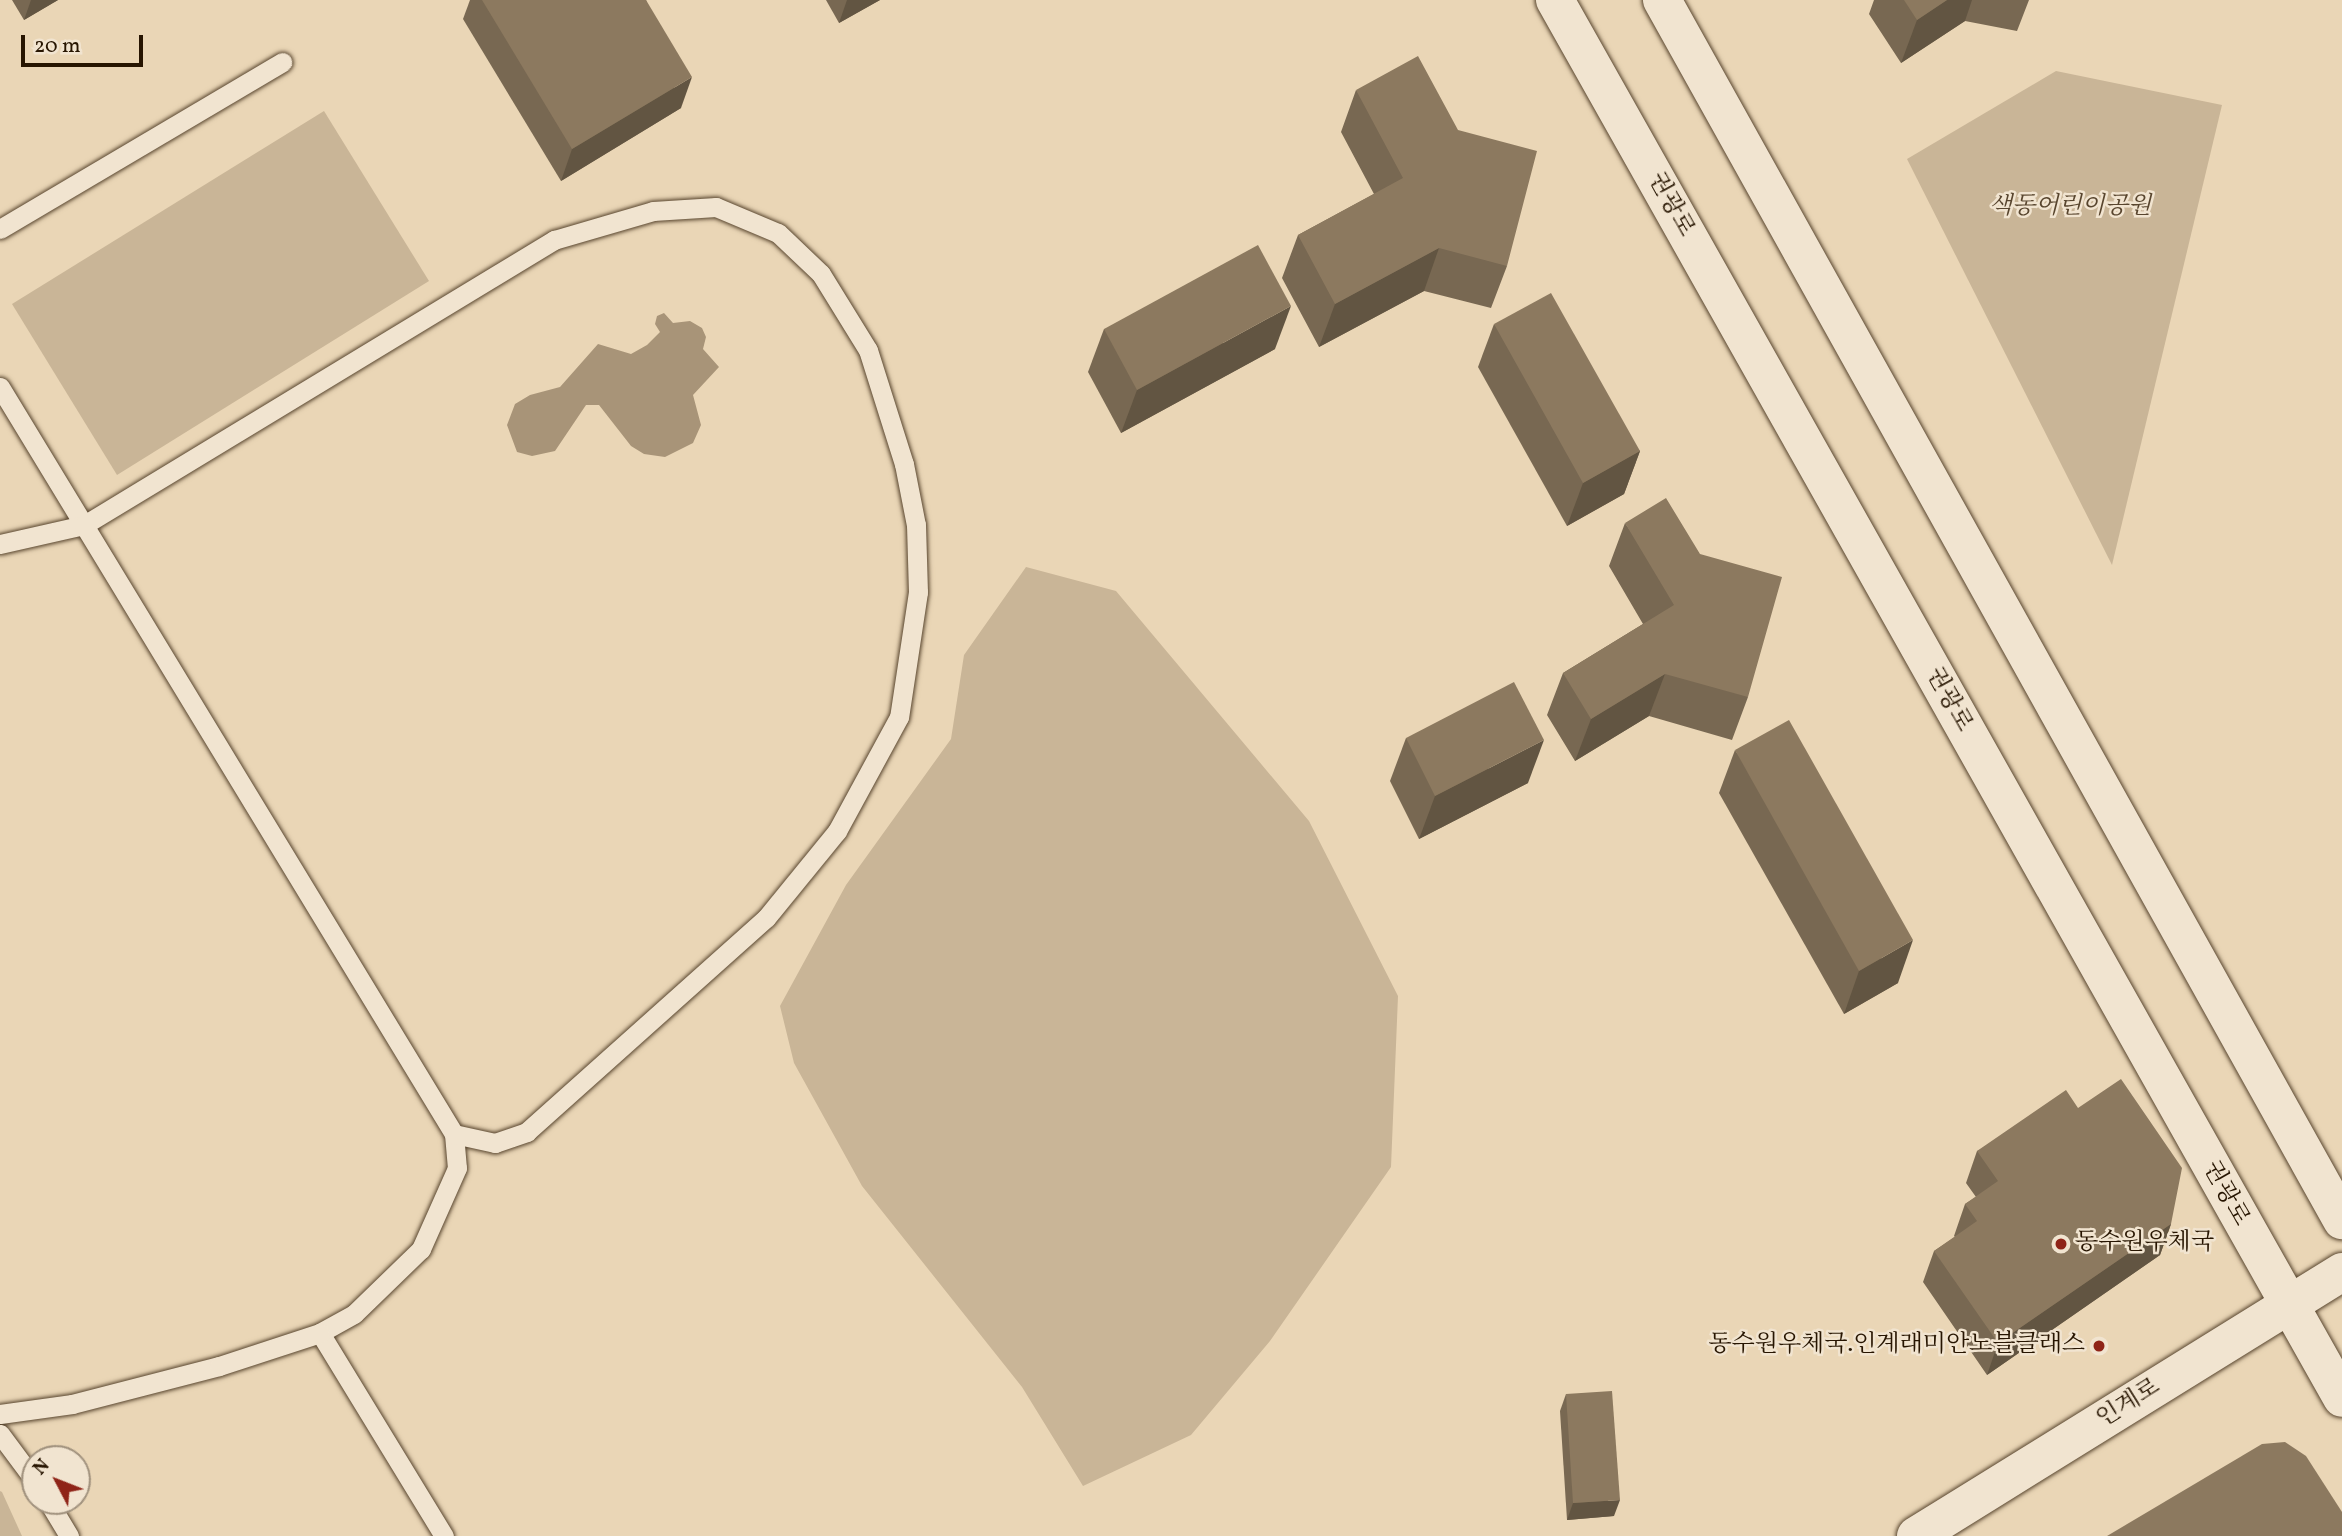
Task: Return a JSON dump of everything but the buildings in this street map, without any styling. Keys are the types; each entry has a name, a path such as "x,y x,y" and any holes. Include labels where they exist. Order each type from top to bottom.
{"street":[{"name":"권광로","path":"1555,0 2342,1398"},
{"path":"1662,0 2342,1220"},
{"name":"인계로","path":"1916,1536 2342,1272"}],"lane":[{"path":"0,229 282,62"},
{"path":"0,544 84,525 554,240 653,211 716,207 778,233 821,274 868,350 904,464 916,525 918,592 899,717 838,831 766,918 527,1132 495,1143 454,1134"},
{"path":"0,387 454,1134 457,1168 421,1249 354,1314 320,1333 219,1366 86,1401 0,1414"},
{"path":"320,1333 444,1536"},
{"path":"0,1434 21,1462"},
{"path":"56,1515 69,1536"}],"green space":[{"name":"색동어린이공원","path":"2056,71 2222,105 2112,565 1907,159"},
{"path":"324,111 429,281 117,475 12,304"},
{"path":"1026,567 1116,591 1309,821 1398,996 1391,1167 1270,1341 1191,1435 1083,1486 1022,1387 862,1186 794,1063 780,1006 846,885 951,739 964,655"},
{"path":"0,1491 2,1492 22,1536 0,1536"}],"shaded area":[{"path":"664,313 673,323 690,321 702,328 706,337 703,349 719,367 693,395 701,425 693,443 665,457 644,454 631,446 599,405 586,405 555,451 532,456 517,452 507,425 515,404 530,395 560,387 598,344 631,354 647,345 660,332 655,324 657,316"}],"place":[{"name":"동수원우체국","path":"2061,1244"},
{"name":"동수원우체국.인계래미안노블클래스","path":"2099,1346"}]}
